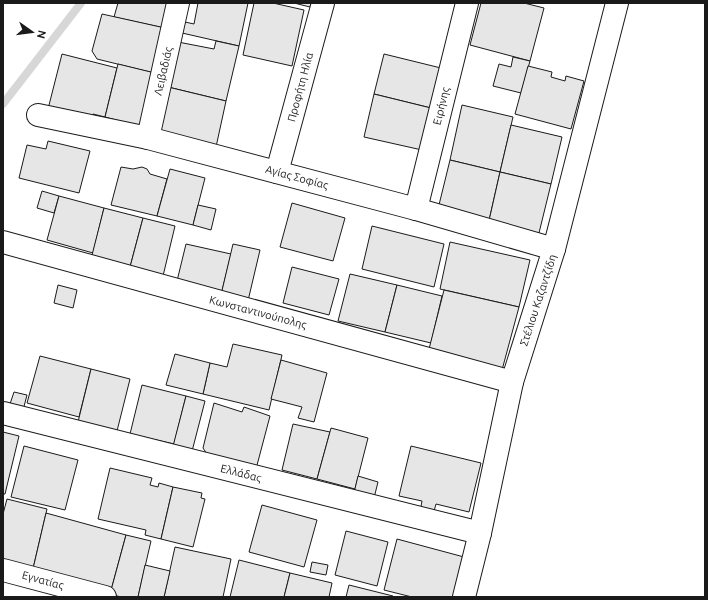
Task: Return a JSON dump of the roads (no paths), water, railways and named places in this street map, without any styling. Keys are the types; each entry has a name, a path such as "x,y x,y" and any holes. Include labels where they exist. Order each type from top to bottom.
{"street":[{"name":"Λειβαδιάς","path":"148,138 178,3"},
{"name":"Προφήτη Ηλία","path":"277,172 323,3"},
{"name":"Ειρήνης","path":"416,209 467,3"},
{"name":"Στέλιου Καζαντζίδη","path":"464,597 480,533 512,382 554,250 617,3"},
{"name":"Αγίας Σοφίας","path":"38,116 148,138 416,209 554,250"},
{"name":"Κωνσταντινούπολης","path":"3,242 512,382"},
{"name":"Ελλάδας","path":"3,413 480,533"},
{"name":"Εγνατίας","path":"3,570 105,597"}],"waterway":[{"path":"3,104 81,3"}]}
